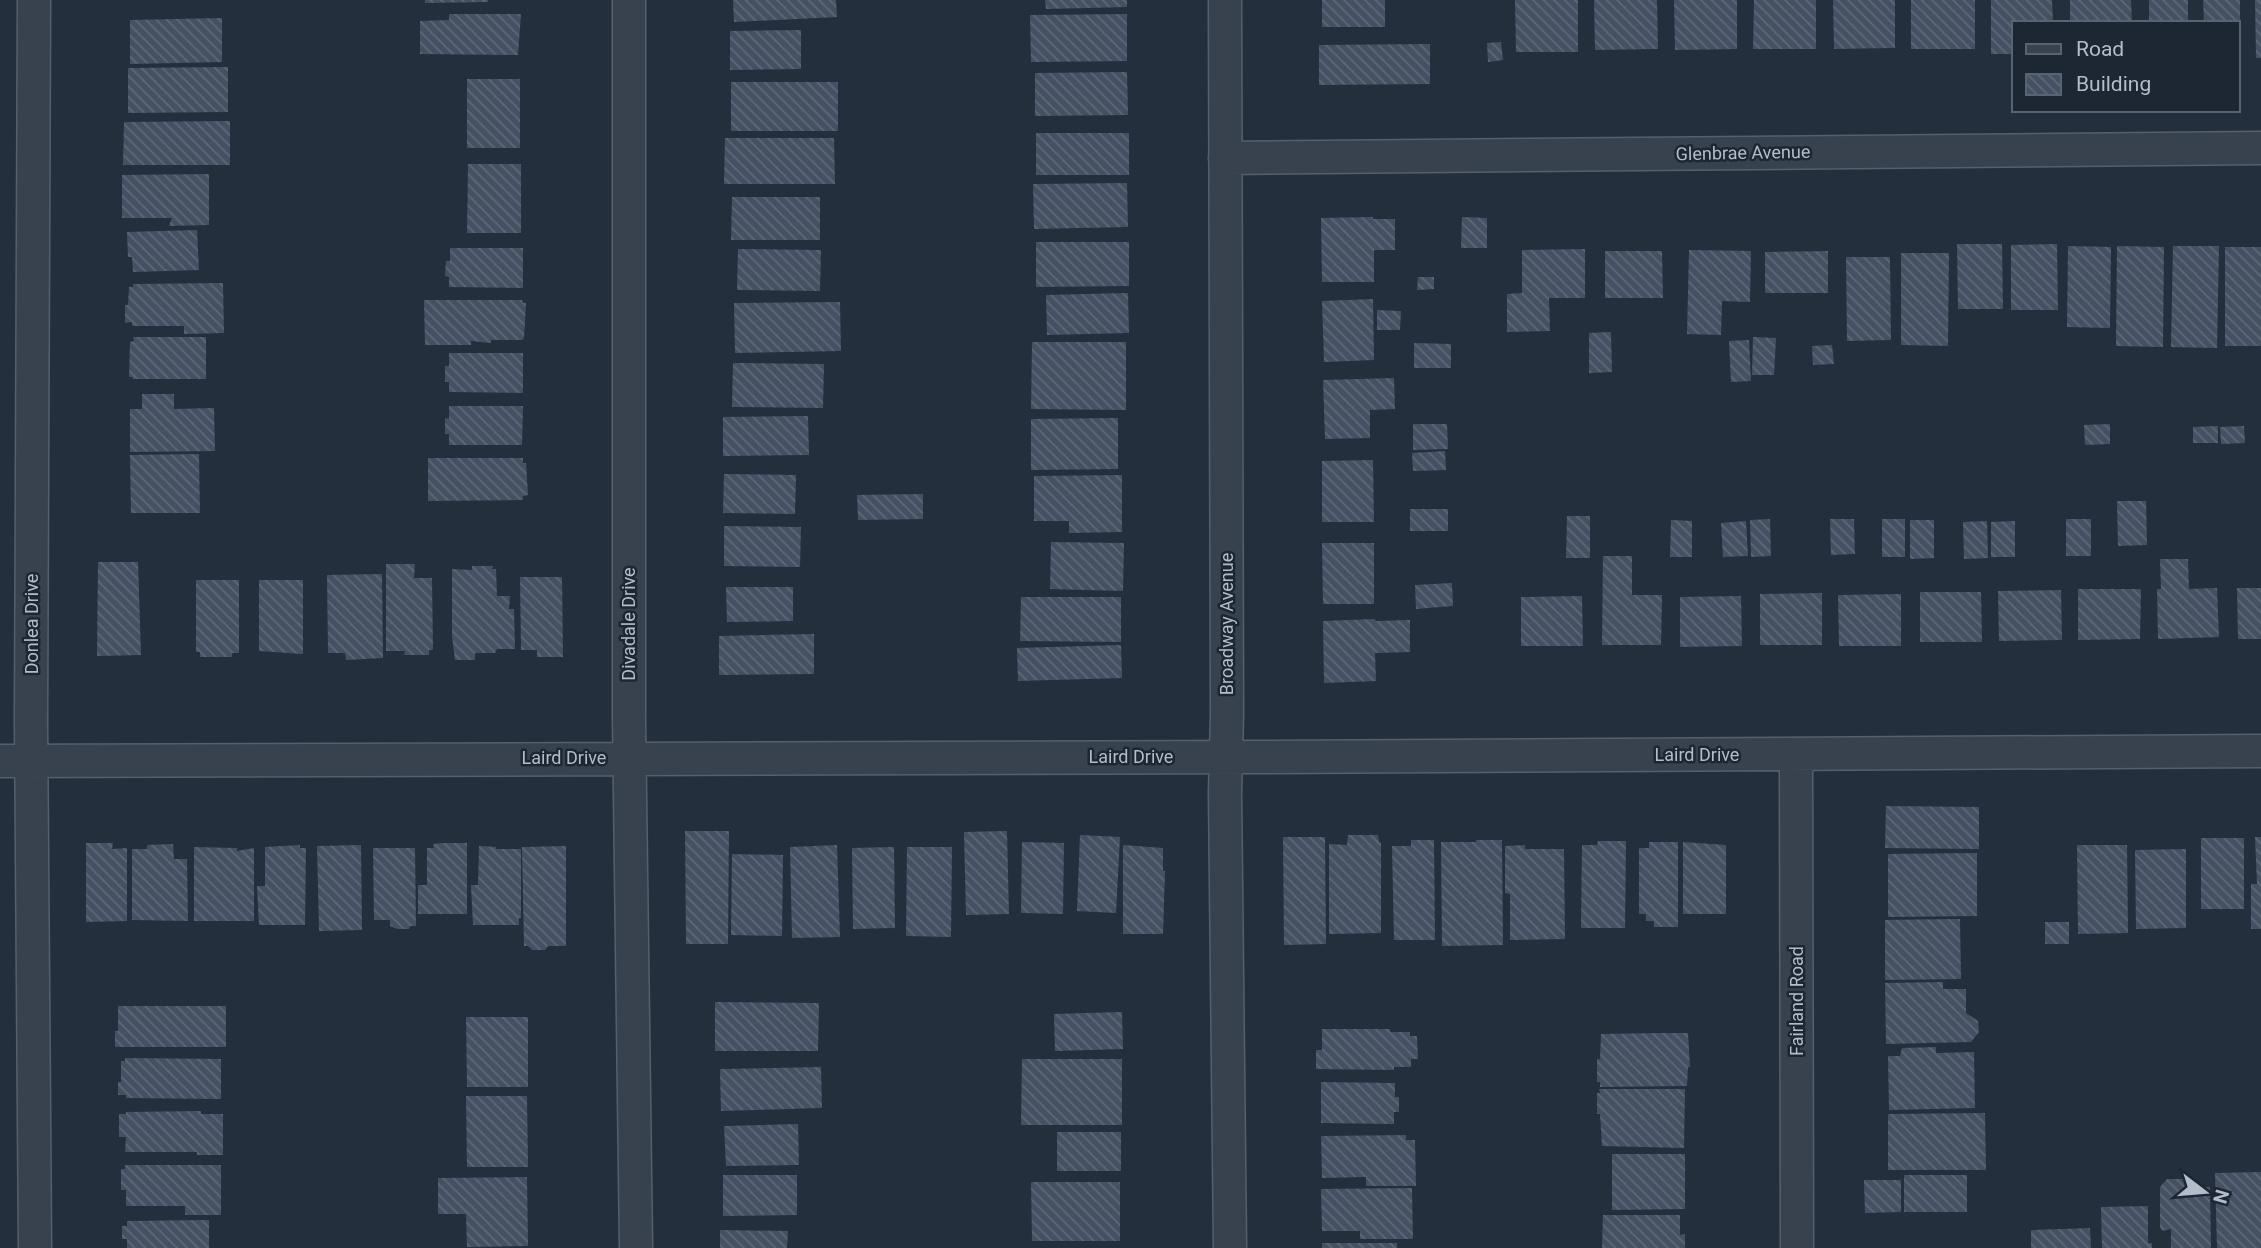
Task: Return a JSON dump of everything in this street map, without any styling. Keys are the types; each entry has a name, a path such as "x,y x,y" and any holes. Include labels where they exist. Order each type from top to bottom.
{"street":[{"name":"Donlea Drive","path":"34,0 32,760 35,1248"},
{"name":"Divadale Drive","path":"629,0 630,758 636,1248"},
{"name":"Broadway Avenue","path":"1225,0 1230,1248"},
{"name":"Glenbrae Avenue","path":"1225,158 2261,148"},
{"name":"Laird Drive","path":"0,761 2261,751"},
{"name":"Fairland Road","path":"1796,754 1797,1248"}],"building":[{"path":"425,0 488,0 488,2 425,3"},
{"path":"733,0 836,0 837,17 734,22"},
{"path":"1045,0 1127,0 1127,7 1046,9"},
{"path":"1322,0 1385,0 1385,27 1322,27"},
{"path":"1515,0 1578,0 1578,52 1516,52"},
{"path":"1594,0 1657,0 1658,49 1595,50"},
{"path":"1674,0 1737,0 1737,49 1675,50"},
{"path":"1754,0 1816,0 1816,49 1753,49"},
{"path":"1833,0 1895,0 1895,48 1834,49"},
{"path":"1911,0 1975,0 1975,49 1911,49"},
{"path":"1991,0 2052,0 2053,21 2012,21 2012,54 1991,54"},
{"path":"2070,0 2131,0 2132,21 2070,21"},
{"path":"2149,0 2188,0 2188,21 2149,21"},
{"path":"2203,0 2240,0 2240,21 2204,21"},
{"path":"2255,0 2261,0 2261,58 2256,58"},
{"path":"449,14 521,14 518,55 420,54 420,21 449,20"},
{"path":"1127,14 1127,61 1031,62 1030,15"},
{"path":"222,18 222,62 130,64 130,20"},
{"path":"801,30 801,69 730,70 730,31"},
{"path":"1501,42 1503,60 1488,62 1487,43"},
{"path":"1430,44 1430,84 1319,85 1319,45"},
{"path":"228,67 228,112 128,113 128,68"},
{"path":"1127,72 1128,115 1035,116 1035,73"},
{"path":"467,79 520,79 520,148 467,148"},
{"path":"731,82 838,82 838,131 731,131"},
{"path":"230,121 230,165 123,165 124,122"},
{"path":"1036,133 1129,133 1129,175 1036,175"},
{"path":"725,138 834,138 835,184 724,184"},
{"path":"468,164 521,164 521,233 467,233"},
{"path":"209,174 209,225 169,226 172,218 122,218 122,175"},
{"path":"1127,183 1128,227 1034,229 1033,184"},
{"path":"732,197 820,197 820,240 731,240"},
{"path":"1462,217 1487,218 1487,248 1461,248"},
{"path":"1321,218 1395,219 1395,250 1374,250 1374,282 1322,282"},
{"path":"197,230 199,270 133,272 132,257 128,257 127,232"},
{"path":"1036,242 1129,242 1129,286 1036,287"},
{"path":"1957,244 2002,244 2003,309 1958,309"},
{"path":"2057,244 2058,310 2011,310 2011,245"},
{"path":"2068,246 2111,247 2110,328 2067,327"},
{"path":"2117,246 2164,247 2163,347 2116,346"},
{"path":"2173,246 2219,246 2217,348 2171,347"},
{"path":"2225,247 2261,247 2261,346 2225,346"},
{"path":"450,248 523,248 523,288 449,287 449,277 445,276 446,261 450,261"},
{"path":"738,249 821,250 820,291 737,290"},
{"path":"1585,249 1585,298 1549,298 1550,331 1507,332 1507,294 1522,293 1522,250"},
{"path":"1689,250 1751,251 1750,302 1722,301 1721,335 1687,334"},
{"path":"1605,251 1662,251 1663,298 1605,298"},
{"path":"1828,251 1828,293 1765,293 1765,252"},
{"path":"1901,253 1949,253 1948,346 1901,345"},
{"path":"1846,257 1890,257 1891,340 1847,341"},
{"path":"1418,277 1434,277 1434,289 1417,290"},
{"path":"223,283 224,333 184,334 184,326 132,326 132,322 125,323 125,305 128,305 129,287 133,287 133,284"},
{"path":"1128,293 1129,333 1047,335 1046,295"},
{"path":"1373,299 1374,360 1324,362 1322,301"},
{"path":"424,300 522,300 526,303 524,338 491,340 491,343 471,341 471,345 425,345"},
{"path":"840,302 841,351 735,353 734,303"},
{"path":"1377,310 1401,311 1400,330 1377,330"},
{"path":"1611,332 1612,372 1589,373 1589,333"},
{"path":"133,337 206,337 206,379 132,379 133,377 129,377 130,342 134,341"},
{"path":"1753,337 1776,338 1774,375 1752,375"},
{"path":"1749,340 1751,381 1731,382 1729,341"},
{"path":"1032,342 1126,342 1126,410 1031,409"},
{"path":"1414,343 1451,344 1451,368 1414,368"},
{"path":"1832,345 1834,364 1813,365 1812,346"},
{"path":"449,353 523,353 523,393 449,392 449,382 445,382 445,366 449,366"},
{"path":"733,363 824,364 823,408 732,407"},
{"path":"1394,378 1395,409 1370,410 1370,438 1325,439 1323,380"},
{"path":"142,394 174,394 174,409 214,408 215,451 130,452 130,409 142,409"},
{"path":"449,406 523,406 522,445 449,445 449,434 445,434 445,418 449,419"},
{"path":"808,416 809,455 723,456 723,417"},
{"path":"1118,418 1118,469 1031,470 1031,419"},
{"path":"1413,424 1447,424 1448,449 1413,450"},
{"path":"2110,424 2110,444 2085,445 2084,425"},
{"path":"2218,426 2218,443 2193,443 2193,427"},
{"path":"2244,426 2245,443 2221,444 2220,427"},
{"path":"1445,451 1446,470 1413,471 1412,453"},
{"path":"199,454 200,513 131,513 130,455"},
{"path":"428,458 523,458 523,463 526,463 528,495 523,496 523,500 428,501"},
{"path":"1373,460 1374,522 1322,522 1322,461"},
{"path":"724,474 796,475 795,514 723,513"},
{"path":"1122,475 1122,532 1069,533 1069,521 1034,521 1034,476"},
{"path":"923,494 923,519 858,520 857,495"},
{"path":"2117,501 2146,501 2147,545 2118,546"},
{"path":"1410,509 1448,509 1448,531 1410,531"},
{"path":"1567,516 1590,516 1590,558 1566,558"},
{"path":"1770,519 1771,556 1751,557 1750,520"},
{"path":"1830,519 1854,519 1855,554 1831,555"},
{"path":"1882,519 1905,519 1905,557 1882,557"},
{"path":"2066,519 2091,519 2091,556 2066,556"},
{"path":"1671,520 1692,521 1692,557 1670,557"},
{"path":"1910,520 1934,520 1934,558 1910,559"},
{"path":"1746,521 1748,556 1723,557 1721,523"},
{"path":"1987,521 1988,558 1964,559 1963,522"},
{"path":"2015,521 2015,557 1991,557 1991,522"},
{"path":"724,526 801,527 800,567 724,566"},
{"path":"1051,542 1124,543 1123,591 1050,589"},
{"path":"1322,543 1374,543 1374,604 1323,604"},
{"path":"1603,556 1632,556 1632,595 1662,595 1661,645 1602,645"},
{"path":"2160,559 2188,559 2189,589 2217,588 2219,637 2158,639 2157,589 2161,589"},
{"path":"98,562 138,562 141,655 97,656"},
{"path":"386,564 415,564 414,578 432,578 433,650 429,650 429,655 404,655 405,651 386,651"},
{"path":"472,566 493,566 492,569 496,569 497,596 510,596 509,609 514,609 515,649 475,653 475,660 455,660 452,636 452,569 472,570"},
{"path":"382,574 383,658 346,660 345,653 328,653 327,575"},
{"path":"520,577 562,577 563,657 537,657 537,650 521,650"},
{"path":"196,580 239,580 239,653 232,653 232,657 200,657 200,652 196,652"},
{"path":"259,580 303,580 303,654 259,651"},
{"path":"1452,583 1453,606 1416,609 1415,585"},
{"path":"726,587 793,587 793,621 727,622"},
{"path":"2237,588 2261,588 2261,639 2238,639"},
{"path":"2078,589 2141,589 2140,639 2078,640"},
{"path":"2061,590 2062,640 1999,641 1998,591"},
{"path":"1920,592 1981,592 1982,642 1920,642"},
{"path":"1822,593 1822,645 1760,645 1760,594"},
{"path":"1901,594 1901,646 1839,646 1838,595"},
{"path":"1582,596 1583,646 1521,646 1521,597"},
{"path":"1741,596 1742,646 1680,647 1680,597"},
{"path":"1021,597 1121,597 1121,642 1020,641"},
{"path":"1410,620 1410,652 1375,653 1376,681 1324,683 1323,621"},
{"path":"814,634 814,674 719,675 719,636"},
{"path":"1121,645 1122,678 1018,681 1017,648"},
{"path":"1886,806 1979,807 1979,849 1885,848"},
{"path":"685,831 729,831 728,944 686,944"},
{"path":"1007,831 1009,914 966,915 964,832"},
{"path":"1080,835 1120,837 1116,913 1077,911"},
{"path":"1348,835 1378,835 1381,843 1381,933 1329,934 1329,844 1347,845"},
{"path":"1283,837 1325,837 1326,944 1284,945"},
{"path":"2255,837 2261,837 2261,929 2251,929 2251,884 2257,884"},
{"path":"2201,838 2244,838 2244,909 2201,909"},
{"path":"1411,840 1434,840 1435,940 1394,940 1392,846 1411,846"},
{"path":"1502,840 1503,945 1442,946 1441,842"},
{"path":"1598,841 1626,841 1625,928 1581,928 1582,845 1597,845"},
{"path":"1022,842 1064,843 1063,914 1021,913"},
{"path":"1649,842 1678,842 1678,927 1654,927 1654,921 1646,921 1646,914 1639,914 1639,848 1649,848"},
{"path":"1683,842 1726,845 1726,914 1683,914"},
{"path":"86,843 113,843 112,849 127,848 127,921 86,922"},
{"path":"467,843 467,914 418,914 418,885 427,885 427,848 434,848 433,844"},
{"path":"173,844 174,859 187,859 188,921 132,920 132,849 147,849 147,845"},
{"path":"300,845 300,848 306,848 305,925 259,925 257,886 265,886 265,847"},
{"path":"361,845 362,930 319,931 317,846"},
{"path":"837,845 840,937 792,938 790,847"},
{"path":"1123,845 1163,848 1163,934 1123,934"},
{"path":"1525,845 1525,849 1564,849 1565,939 1510,940 1510,894 1505,893 1505,846"},
{"path":"2077,845 2127,845 2128,933 2078,934"},
{"path":"479,846 521,849 519,925 473,925 471,885 478,885"},
{"path":"566,846 566,946 548,946 545,950 532,950 524,946 522,847"},
{"path":"194,847 237,848 237,851 254,848 254,921 194,921"},
{"path":"894,847 895,928 853,929 852,848"},
{"path":"907,847 952,847 951,937 906,936"},
{"path":"373,848 415,848 416,926 397,929 390,926 390,920 374,920"},
{"path":"2186,849 2186,928 2136,929 2135,850"},
{"path":"1977,853 1977,916 1888,917 1888,854"},
{"path":"732,854 783,855 782,936 731,935"},
{"path":"1960,919 1961,979 1885,980 1885,920"},
{"path":"2045,922 2069,922 2069,944 2045,944"},
{"path":"1943,982 1943,989 1966,989 1966,1013 1978,1021 1979,1032 1971,1042 1886,1044 1885,983"},
{"path":"715,1002 819,1003 818,1051 715,1051"},
{"path":"118,1006 226,1006 226,1047 115,1047"},
{"path":"1122,1012 1123,1049 1055,1051 1054,1014"},
{"path":"466,1017 528,1017 528,1087 467,1087"},
{"path":"1322,1029 1390,1029 1390,1032 1410,1032 1410,1036 1417,1036 1418,1059 1411,1059 1411,1067 1394,1067 1394,1070 1316,1069 1316,1050 1322,1050"},
{"path":"1688,1033 1690,1067 1687,1086 1600,1087 1600,1082 1597,1082 1601,1034"},
{"path":"1936,1047 1936,1053 1974,1052 1975,1108 1889,1110 1888,1056 1900,1056 1902,1048"},
{"path":"125,1058 221,1059 221,1099 126,1098 126,1095 118,1095 121,1061 125,1061"},
{"path":"1022,1059 1122,1059 1122,1125 1021,1125"},
{"path":"821,1067 822,1108 721,1111 720,1069"},
{"path":"1321,1082 1395,1083 1399,1112 1394,1112 1394,1124 1321,1123"},
{"path":"1599,1089 1685,1089 1684,1148 1602,1146 1600,1114 1597,1114"},
{"path":"466,1096 527,1096 528,1167 467,1167"},
{"path":"201,1111 201,1114 223,1114 223,1155 197,1155 197,1152 125,1152 126,1137 119,1137 119,1114"},
{"path":"1985,1113 1986,1170 1888,1170 1888,1114"},
{"path":"798,1124 799,1165 726,1166 724,1126"},
{"path":"1057,1132 1121,1132 1121,1171 1057,1171"},
{"path":"1406,1135 1406,1140 1415,1140 1416,1186 1366,1186 1366,1177 1322,1178 1321,1136"},
{"path":"1612,1154 1685,1154 1685,1209 1612,1210"},
{"path":"125,1165 221,1165 221,1215 185,1215 185,1206 126,1206 126,1190 121,1190 121,1169 125,1169"},
{"path":"2261,1172 2261,1248 2217,1248 2215,1173"},
{"path":"723,1175 797,1175 797,1215 723,1216"},
{"path":"1904,1175 1967,1175 1967,1212 1904,1212"},
{"path":"527,1177 528,1246 467,1247 466,1214 438,1214 438,1178"},
{"path":"2167,1179 2183,1179 2190,1187 2210,1187 2211,1248 2171,1248 2171,1229 2162,1231 2160,1227 2160,1187"},
{"path":"1864,1180 1901,1180 1901,1212 1865,1213"},
{"path":"1031,1182 1120,1182 1120,1241 1032,1241"},
{"path":"1412,1188 1413,1239 1360,1239 1360,1231 1322,1231 1321,1189"},
{"path":"2148,1206 2148,1243 2152,1243 2152,1248 2102,1248 2101,1207"},
{"path":"1603,1215 1680,1215 1680,1235 1685,1234 1685,1248 1602,1248"},
{"path":"209,1220 209,1248 127,1248 127,1239 122,1239 122,1226 127,1226 127,1221"},
{"path":"2090,1228 2091,1248 2031,1248 2031,1230"},
{"path":"720,1230 788,1231 787,1248 720,1248"},
{"path":"1322,1243 1397,1243 1397,1248 1322,1248"}]}
